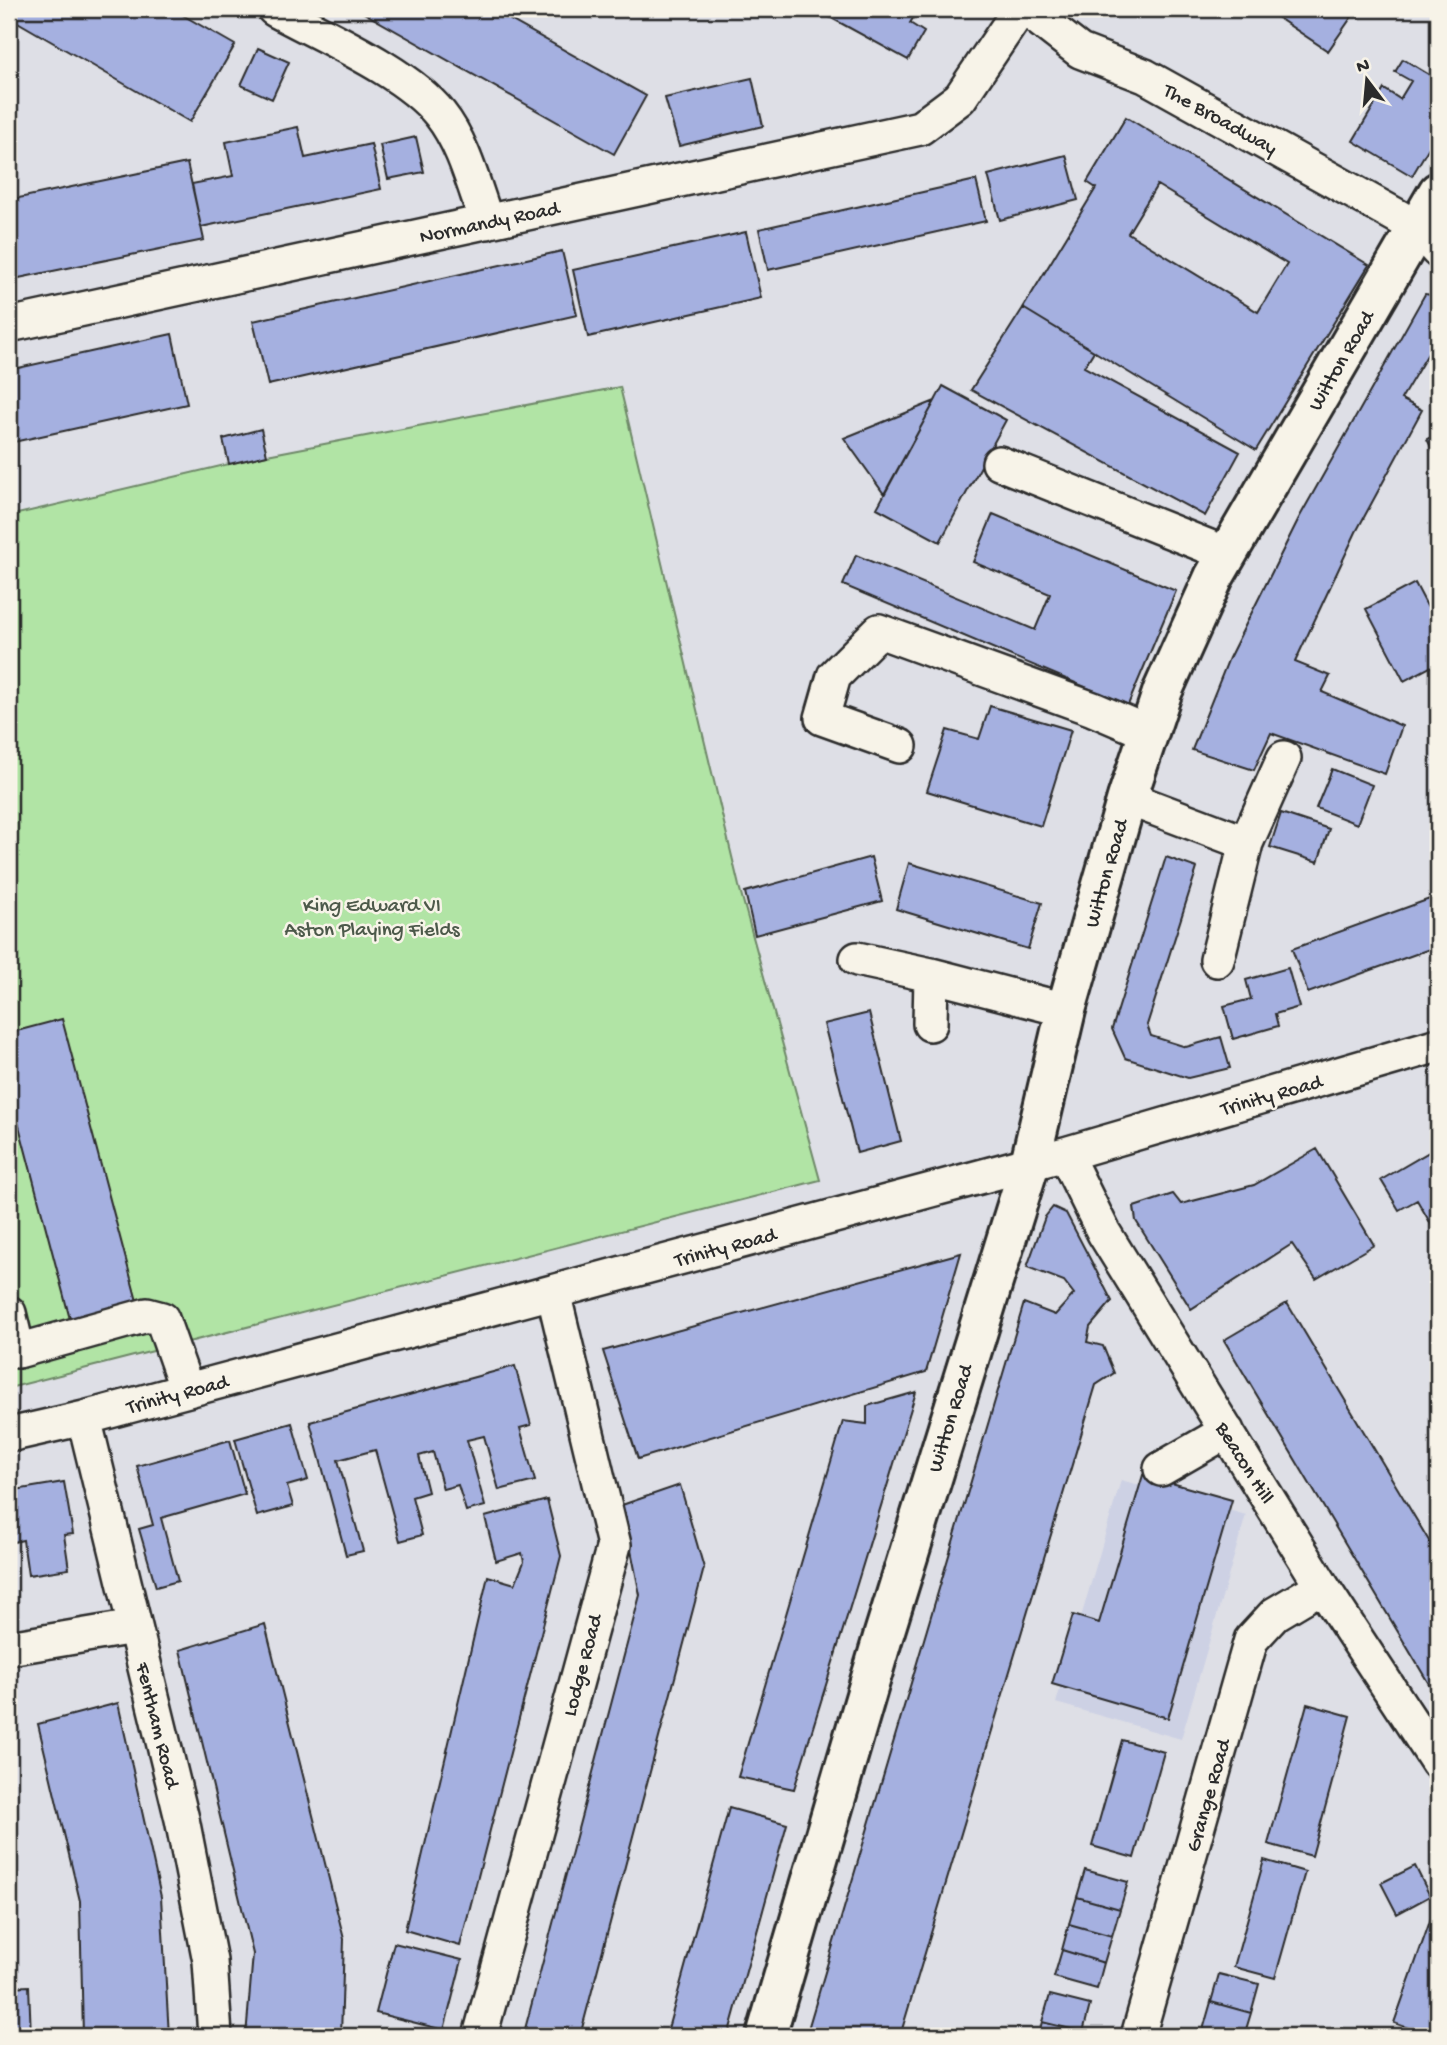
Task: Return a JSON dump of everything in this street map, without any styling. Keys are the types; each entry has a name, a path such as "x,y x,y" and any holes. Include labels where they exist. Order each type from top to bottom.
{"main road":[{"name":"Witton Road","path":"766,2036 883,1637 1047,1159 1066,1010 1127,798 1163,690 1227,554 1428,239 1438,192"}],"street":[{"path":"274,9 412,86 441,115 458,145 487,222"},
{"name":"Normandy Road","path":"9,325 920,128 960,98 1020,9"},
{"name":"The Broadway","path":"1026,9 1080,51 1145,76 1428,239"},
{"path":"999,463 1227,554"},
{"path":"900,746 822,718 834,676 880,631 1093,709 1149,733"},
{"path":"1217,960 1246,843 1284,758"},
{"name":"Witton Road","path":"1127,798 1246,843"},
{"path":"857,959 1066,1010"},
{"path":"930,1024 931,975"},
{"name":"Trinity Road","path":"9,1435 84,1418 1047,1159 1438,1045"},
{"name":"Beacon Hill","path":"1047,1159 1104,1233 1322,1586 1438,1763"},
{"name":"Lodge Road","path":"480,2036 614,1545 554,1292"},
{"path":"9,1313 18,1351 147,1315 162,1319 187,1390"},
{"name":"Fentham Road","path":"84,1418 182,1819 210,1961 215,2036"},
{"path":"1161,1469 1227,1432"},
{"name":"Grange Road","path":"1138,2036 1251,1640 1258,1629 1275,1614 1322,1586"},
{"path":"9,1648 134,1627"}],"shaded area":[{"path":"1121,1480 1246,1515 1181,1739 1056,1703"}],"green space":[{"name":"King Edward VI Aston Playing Fields","path":"620,387 739,886 820,1180 9,1388 9,516 267,455"}],"building":[{"path":"9,9 172,9 235,45 190,122 9,17"},
{"path":"357,9 491,9 646,96 614,154"},
{"path":"815,9 910,9 917,12 910,23 924,32 908,60"},
{"path":"1265,9 1357,9 1328,51"},
{"path":"258,48 289,62 272,99 241,85"},
{"path":"1403,59 1438,80 1438,132 1412,176 1353,141 1384,89 1400,99 1411,81 1395,72"},
{"path":"752,78 763,126 679,146 665,98"},
{"path":"1126,117 1369,265 1256,450 1023,308 1096,188 1087,182","holes":["1157,185 1287,264 1258,312 1128,233"]},
{"path":"298,127 305,158 371,144 381,189 201,227 192,184 233,176 226,142"},
{"path":"416,137 424,172 388,179 380,145"},
{"path":"1066,155 1078,200 1000,220 988,175"},
{"path":"187,163 204,240 9,280 9,200"},
{"path":"976,180 986,221 768,270 759,229"},
{"path":"746,232 761,298 588,337 573,270"},
{"path":"562,251 577,315 268,385 253,321"},
{"path":"1425,294 1438,296 1438,355 1433,345 1401,399 1422,410 1356,532 1295,662 1330,676 1322,692 1402,726 1385,774 1271,733 1254,770 1192,750 1229,658 1299,518"},
{"path":"1023,308 1094,351 1084,367 1240,452 1205,516 971,390"},
{"path":"172,334 187,404 9,443 9,370"},
{"path":"943,386 1006,420 940,542 877,508"},
{"path":"935,401 884,494 844,438"},
{"path":"261,429 267,455 229,464 223,439"},
{"path":"1438,434 1438,461 1427,439"},
{"path":"993,514 1176,591 1128,705 843,585 856,555 1035,630 1050,594 973,562"},
{"path":"1415,583 1438,627 1438,663 1404,681 1366,609"},
{"path":"990,706 1071,730 1041,826 927,791 947,730 979,739"},
{"path":"1332,769 1372,785 1357,824 1316,808"},
{"path":"1281,813 1329,829 1318,862 1270,847"},
{"path":"871,857 882,901 755,935 745,892"},
{"path":"1166,857 1197,868 1147,1025 1151,1036 1186,1047 1221,1037 1230,1068 1188,1078 1125,1058 1112,1029"},
{"path":"909,863 1042,903 1028,949 896,909"},
{"path":"1438,896 1438,946 1308,993 1292,949"},
{"path":"1288,968 1299,1007 1275,1014 1278,1026 1233,1039 1224,1006 1251,999 1246,980"},
{"path":"869,1013 901,1141 857,1153 824,1024"},
{"path":"62,1019 138,1305 71,1323 9,1088 9,1033"},
{"path":"1436,1148 1438,1236 1417,1200 1399,1210 1381,1180"},
{"path":"1317,1149 1374,1245 1316,1279 1292,1244 1191,1309 1136,1221 1134,1207 1173,1194 1181,1204 1254,1185"},
{"path":"1053,1207 1066,1213 1112,1301 1090,1327 1087,1342 1103,1346 1114,1373 1096,1385 900,2036 806,2036 1024,1303 1055,1315 1074,1294 1064,1281 1027,1267 1045,1217"},
{"path":"961,1253 926,1372 638,1459 603,1351"},
{"path":"1287,1303 1438,1556 1438,1699 1224,1340"},
{"path":"515,1366 531,1425 520,1428 535,1481 499,1490 484,1436 467,1440 485,1506 466,1511 458,1485 443,1489 433,1452 419,1456 428,1492 412,1497 422,1535 400,1541 375,1450 338,1460 363,1551 346,1555 310,1422"},
{"path":"916,1392 794,1789 738,1777 843,1421 867,1424 867,1406"},
{"path":"292,1423 308,1480 287,1486 293,1506 257,1516 235,1439"},
{"path":"230,1440 245,1494 161,1518 178,1581 156,1587 139,1529 153,1525 137,1466"},
{"path":"1143,1475 1232,1500 1168,1718 1052,1684 1073,1615 1099,1623"},
{"path":"64,1482 73,1534 64,1535 69,1569 28,1575 23,1540 9,1543 9,1491"},
{"path":"680,1485 704,1568 580,2036 545,2036 525,2029 640,1595 622,1505"},
{"path":"547,1500 561,1556 460,1946 405,1930 488,1576 515,1584 524,1562 522,1553 496,1561 485,1517"},
{"path":"265,1624 344,1939 341,2036 246,2036 253,1954 180,1650"},
{"path":"118,1703 161,1897 169,2036 83,2036 80,1901 38,1724"},
{"path":"1307,1704 1350,1716 1312,1856 1268,1844"},
{"path":"1122,1740 1164,1752 1134,1858 1092,1846"},
{"path":"729,1808 787,1824 728,2036 666,2036"},
{"path":"1264,1860 1305,1872 1275,1978 1234,1967"},
{"path":"1415,1866 1430,1896 1397,1914 1381,1883"},
{"path":"1085,1870 1128,1882 1120,1909 1077,1897"},
{"path":"1077,1897 1120,1909 1112,1936 1069,1924"},
{"path":"1434,1910 1438,1912 1438,2028 1435,2036 1431,2036 1394,2023"},
{"path":"1069,1924 1112,1936 1104,1963 1062,1950"},
{"path":"394,1943 462,1960 444,2030 376,2013"},
{"path":"1062,1950 1104,1963 1097,1989 1054,1977"},
{"path":"1219,1974 1259,1984 1251,2013 1211,2002"},
{"path":"29,1986 31,2036 9,2036 9,1987"},
{"path":"1050,1995 1090,2005 1083,2032 1042,2022"},
{"path":"1211,2002 1251,2013 1244,2036 1224,2036 1203,2030"},
{"path":"1042,2022 1083,2032 1082,2036 1038,2036"}]}
